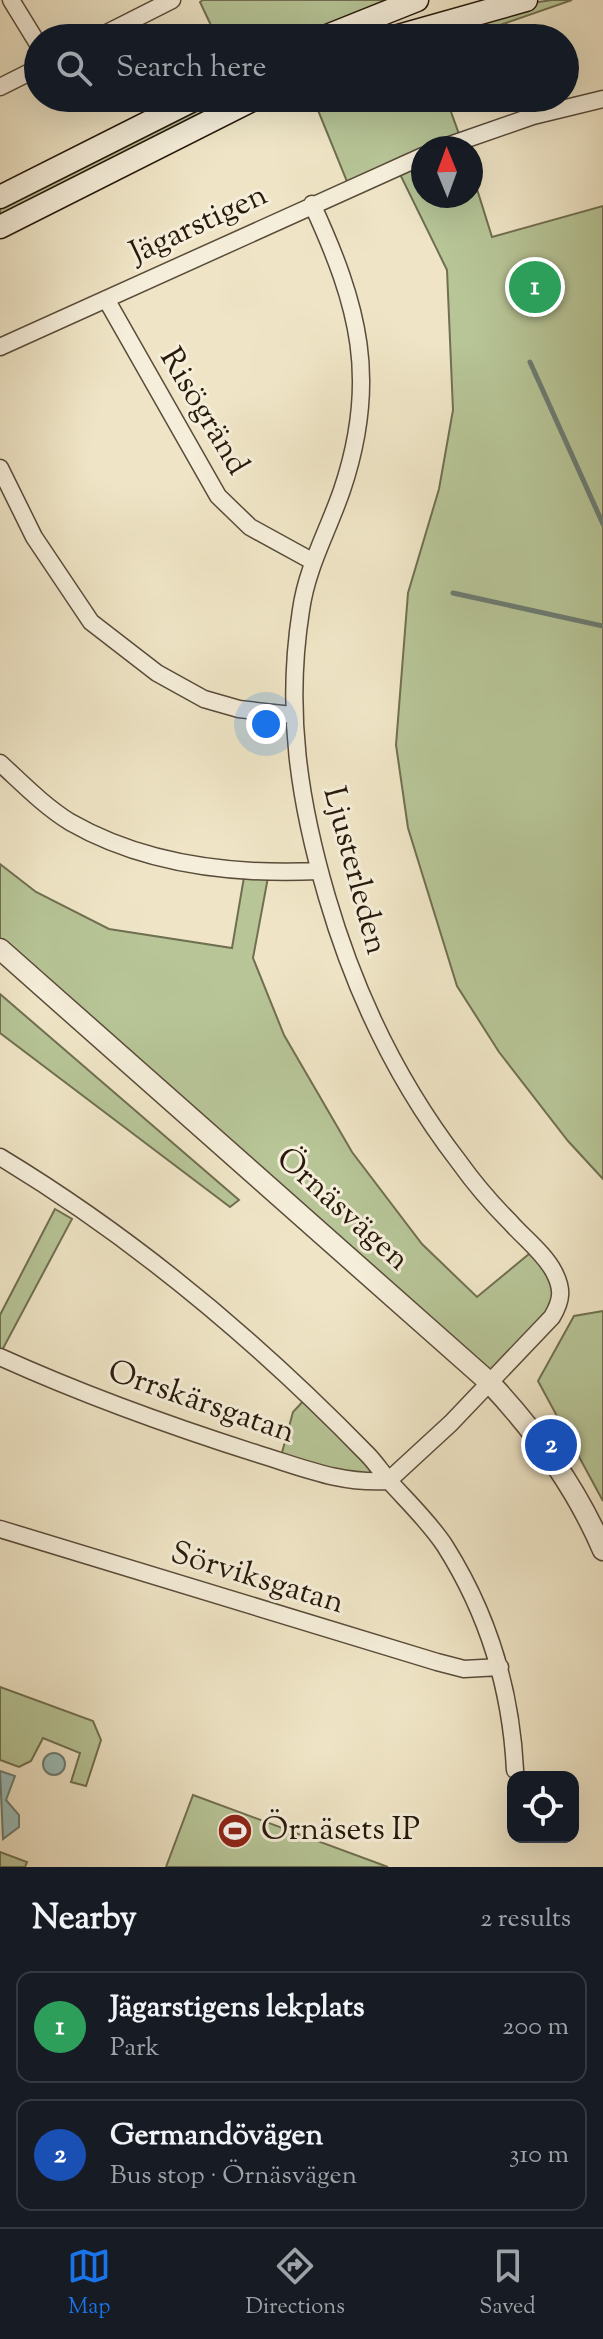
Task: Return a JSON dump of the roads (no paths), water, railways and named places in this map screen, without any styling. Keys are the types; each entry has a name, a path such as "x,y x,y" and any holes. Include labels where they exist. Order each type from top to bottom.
{"main road":[{"path":"349,24 384,6 417,0"},
{"path":"439,24 526,0"},
{"path":"0,197 169,112"},
{"path":"0,227 228,112"}],"street":[{"path":"11,0 26,24"},
{"path":"125,24 172,0"},
{"path":"0,87 24,75"},
{"path":"579,105 603,99"},
{"path":"476,136 549,112"},
{"name":"Jägarstigen","path":"0,347 411,161"},
{"name":"Ljusterleden","path":"312,204 342,268 356,320 363,392 355,446 341,492 312,561 301,608 292,715 307,829 341,946 391,1057 458,1162 495,1207 549,1263 560,1287 560,1304 552,1317 388,1481"},
{"name":"Risögränd","path":"106,299 218,496 250,527 312,561"},
{"path":"0,468 34,537 91,622 157,673 204,699 239,709 292,715"},
{"path":"0,763 40,800 70,821 114,843 211,869 319,871"},
{"name":"Örnäsvägen","path":"0,949 489,1382 554,1461 575,1493 603,1550"},
{"path":"0,1157 87,1213 249,1342 366,1453 445,1545 473,1596 500,1667 511,1718 515,1770"},
{"name":"Orrskärsgatan","path":"0,1357 105,1401 203,1437 346,1481 388,1481"},
{"name":"Sörviksgatan","path":"0,1529 452,1666 500,1667"}],"water":[{"path":"54,1753 65,1764 54,1775 43,1764"},
{"path":"0,1771 15,1776 6,1800 19,1815 19,1827 3,1839"}],"waterway":[{"path":"530,362 603,524"},
{"path":"453,593 603,626"}],"place":[{"name":"Jägarstigens lekplats","path":"535,287"},
{"name":"Germandövägen","path":"551,1445"},
{"name":"Örnäsets IP","path":"235,1831"}]}
